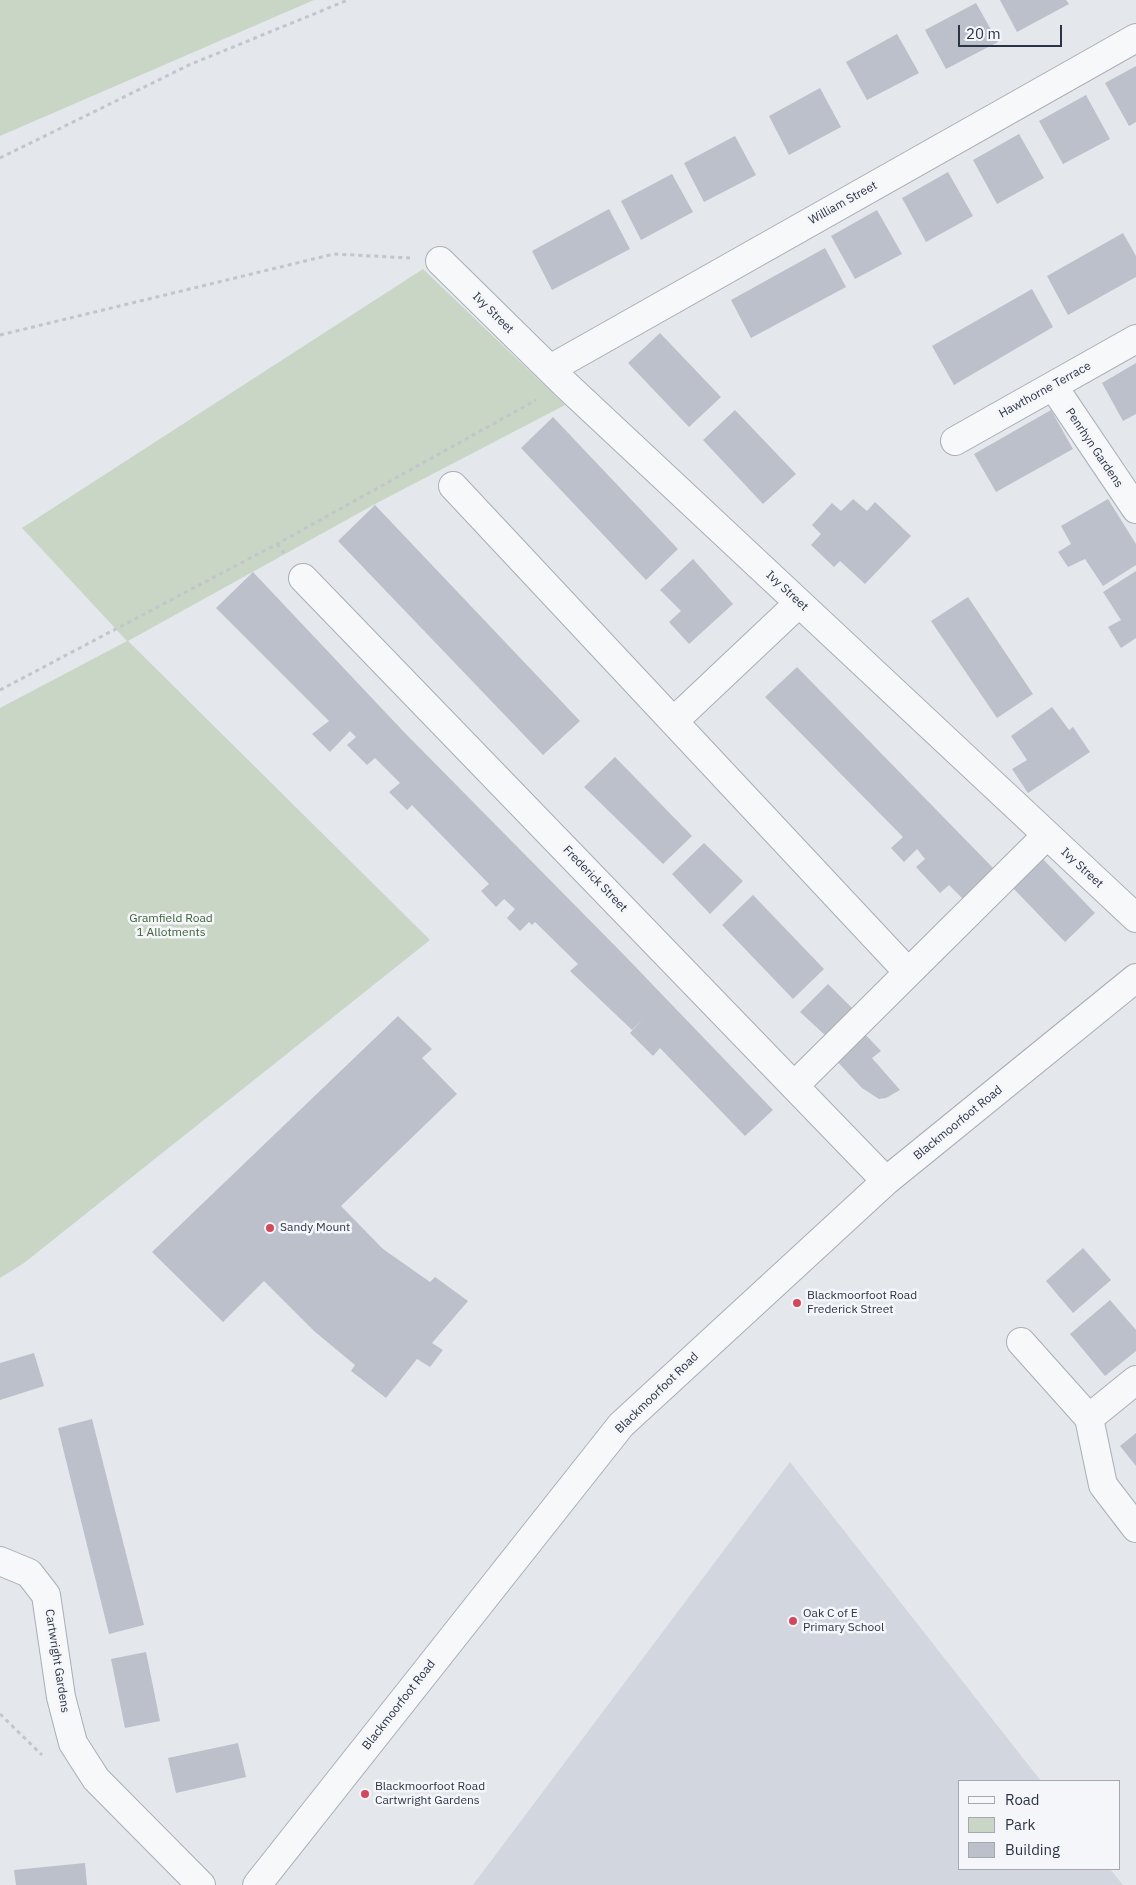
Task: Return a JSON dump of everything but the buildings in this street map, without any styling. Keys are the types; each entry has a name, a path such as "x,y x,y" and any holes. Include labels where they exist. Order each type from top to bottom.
{"street":[{"name":"William Street","path":"558,376 1136,38"},
{"name":"Ivy Street","path":"440,261 558,376 1136,918"},
{"name":"Hawthorne Terrace","path":"954,441 1136,339"},
{"name":"Penrhyn Gardens","path":"1053,386 1136,509"},
{"path":"454,486 908,972"},
{"name":"Frederick Street","path":"303,578 795,1085 886,1182"},
{"path":"674,721 799,603"},
{"path":"795,1085 1047,835"},
{"name":"Blackmoorfoot Road","path":"257,1885 621,1425 886,1182 1136,978"},
{"path":"1021,1342 1089,1418 1103,1485 1136,1528"},
{"path":"1089,1418 1136,1380"},
{"name":"Cartwright Gardens","path":"0,1561 29,1573 46,1595 61,1697 73,1743 96,1779 201,1885"}],"path":[{"path":"0,158 189,65 348,0"},
{"path":"0,335 334,254 394,256 440,261"},
{"path":"0,690 277,544 558,376"}],"shaded area":[{"name":"Oak C of E Primary School","path":"790,1462 1040,1780 958,1780 958,1870 1111,1870 1123,1885 473,1885"}],"green space":[{"path":"0,0 314,0 0,136"},
{"name":"Gramfield Road 1 Allotments","path":"423,269 565,405 377,503 128,641 430,940 24,1263 0,1278 0,708 127,641 22,528"}],"place":[{"name":"Sandy Mount","path":"270,1228"},
{"name":"Blackmoorfoot Road Frederick Street","path":"797,1303"},
{"name":"Oak C of E Primary School","path":"793,1621"},
{"name":"Blackmoorfoot Road Cartwright Gardens","path":"365,1794"}]}
